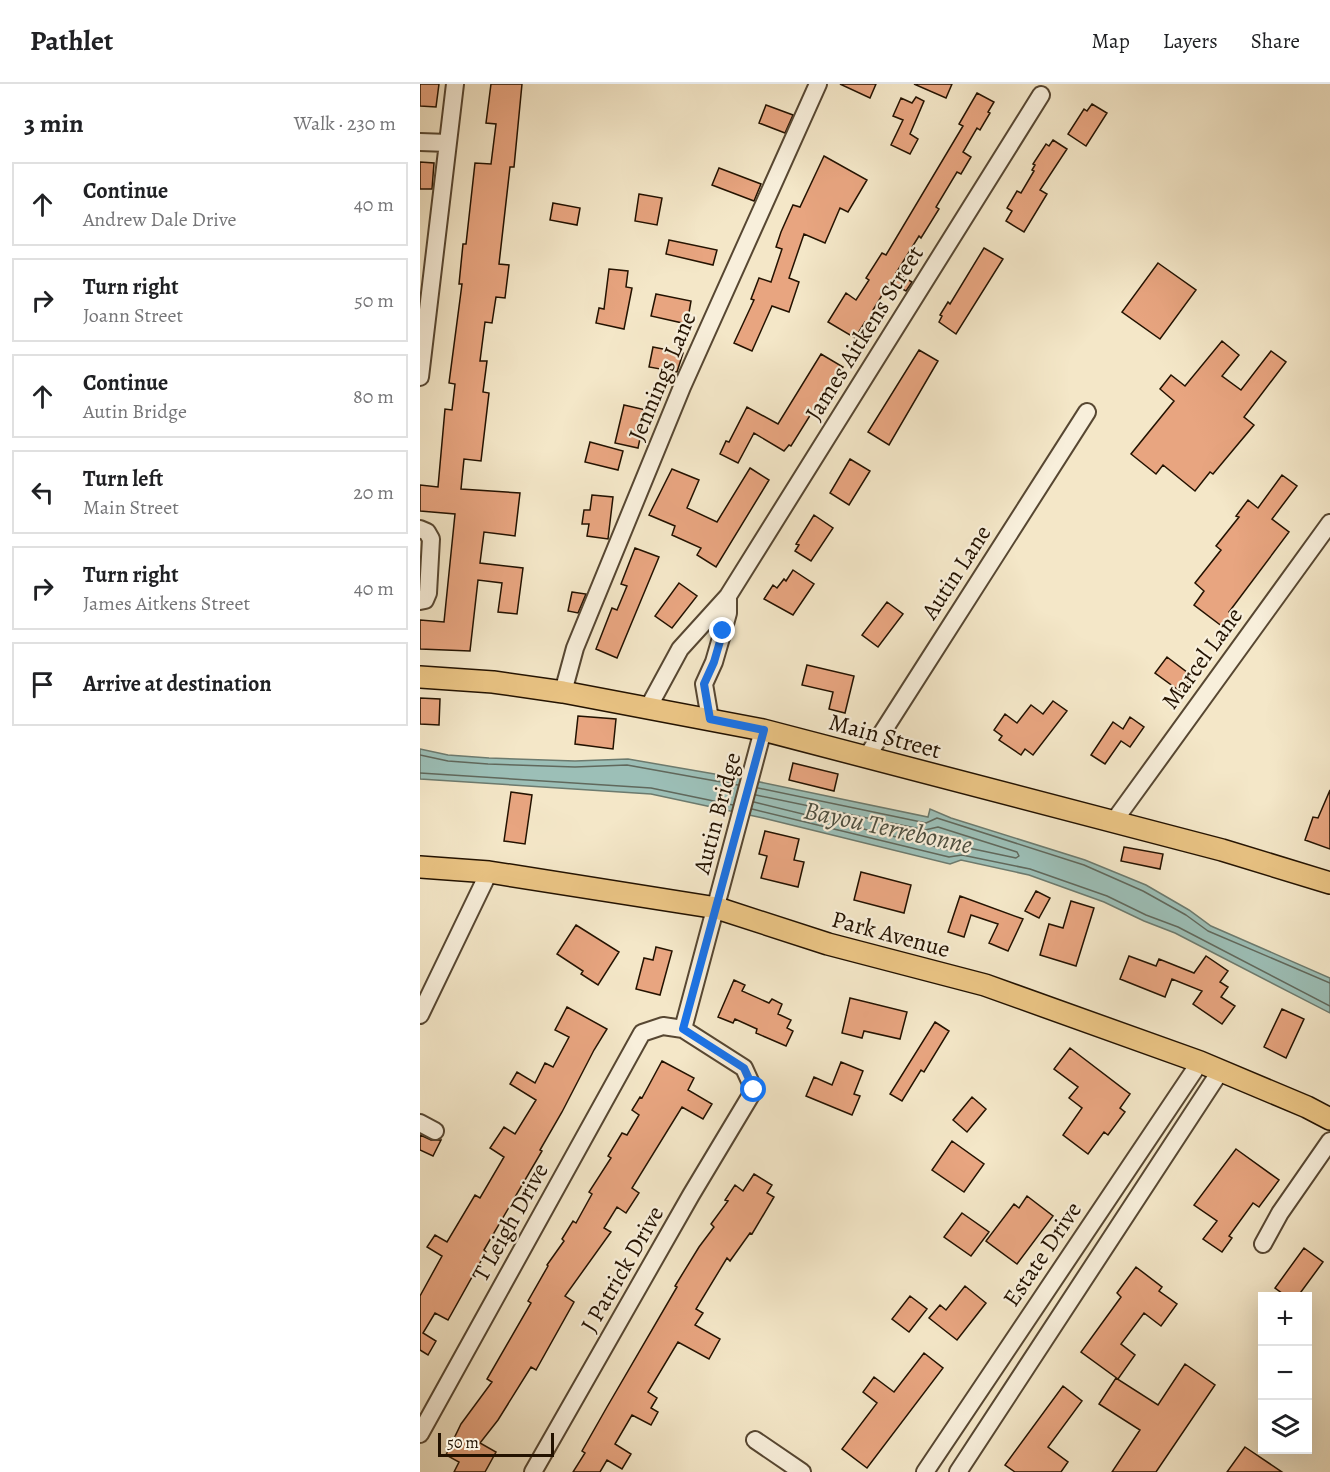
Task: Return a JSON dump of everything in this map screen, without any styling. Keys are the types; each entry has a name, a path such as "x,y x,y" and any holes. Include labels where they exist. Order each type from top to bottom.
{"main road":[{"name":"Main Street","path":"420,677 492,682 563,692 764,730 1222,850 1330,883"},
{"name":"Park Avenue","path":"420,867 489,872 717,908 828,944 985,985 1221,1070 1330,1119"}],"street":[{"path":"420,377 424,307 455,84"},
{"name":"Jennings Lane","path":"563,692 575,648 682,387 818,84"},
{"name":"James Aitkens Street","path":"648,708 680,649 728,596 1041,95"},
{"path":"420,142 447,143"},
{"name":"Autin Lane","path":"866,758 1087,412"},
{"name":"Marcel Lane","path":"1114,821 1330,523"},
{"path":"420,530 427,532 431,539 428,593 425,600 420,601"},
{"name":"James Aitkens Street","path":"710,719 704,684 714,662 728,613 728,596"},
{"name":"Autin Bridge","path":"683,1029 764,730"},
{"path":"420,1016 489,872"},
{"name":"T Leigh Drive","path":"420,1434 642,1034 663,1026 683,1029"},
{"name":"J Patrick Drive","path":"533,1472 754,1090 744,1068 683,1029"},
{"name":"Estate Drive","path":"925,1472 1200,1062"},
{"name":"Estate Drive","path":"958,1472 1221,1070"},
{"path":"1263,1244 1280,1213 1330,1141"},
{"path":"754,1440 802,1472"}],"water":[{"name":"Bayou Terrebonne","path":"420,749 448,755 489,758 575,761 628,759 755,781 928,817 930,809 951,818 1085,860 1146,885 1211,926 1330,978 1330,1013 1175,933 1104,902 1029,875 961,860 950,864 763,818 651,794 420,779"}],"building":[{"path":"420,84 439,84 436,107 420,106"},
{"path":"491,84 522,84 514,167 510,167 499,264 509,265 505,298 496,297 492,323 485,322 480,361 487,361 483,392 489,393 481,461 464,459 461,489 520,493 515,536 484,532 480,563 523,568 517,614 498,612 502,583 478,580 470,651 420,649 420,620 444,622 455,514 420,511 420,485 438,487 445,409 452,410 455,384 449,383 462,284 459,284 463,244 466,244 475,163 491,164 496,124 486,123"},
{"path":"840,84 876,84 870,98"},
{"path":"914,84 952,84 946,98"},
{"path":"977,93 994,102 980,130 977,128 963,152 971,157 961,174 957,172 936,207 939,209 896,273 912,282 906,291 890,282 873,310 876,312 868,324 865,322 855,338 828,322 846,293 856,300 869,280 866,278 882,253 886,255 963,126 959,124"},
{"path":"916,97 924,101 910,134 918,139 910,154 891,145 903,120 893,116 901,98 912,103"},
{"path":"1092,104 1107,113 1086,146 1068,134 1084,109 1087,111"},
{"path":"766,105 793,115 785,133 759,123"},
{"path":"1053,140 1067,149 1040,190 1047,194 1024,232 1006,221 1012,211 1007,208 1017,191 1021,193 1034,171 1032,170 1035,165 1033,164 1046,144 1049,146"},
{"path":"824,156 867,180 848,212 840,208 825,243 804,234 789,278 799,282 789,312 772,306 752,351 734,343 754,300 751,299 759,278 771,282 782,249 776,247 781,232 793,205 800,207"},
{"path":"420,162 434,163 432,189 420,189"},
{"path":"719,168 761,184 754,201 712,185"},
{"path":"639,194 662,198 657,225 635,221"},
{"path":"553,203 580,208 577,225 550,220"},
{"path":"669,240 717,250 713,265 666,254"},
{"path":"984,248 1003,259 956,334 939,322 942,316 940,315 948,302 950,304"},
{"path":"1158,263 1196,290 1160,339 1122,312"},
{"path":"609,269 628,271 626,287 632,288 624,329 596,323 599,308 604,309"},
{"path":"656,294 691,301 687,324 651,316"},
{"path":"1222,341 1239,355 1222,376 1241,390 1271,351 1286,362 1244,417 1254,425 1213,474 1210,472 1195,491 1163,465 1156,474 1131,454 1174,401 1160,389 1171,375 1185,386"},
{"path":"653,347 683,353 677,372 649,367"},
{"path":"919,350 938,361 889,445 868,432"},
{"path":"821,354 843,367 822,403 819,401 791,446 789,445 784,451 754,433 738,463 720,454 726,441 729,442 747,407 778,424"},
{"path":"624,405 646,410 638,448 615,443"},
{"path":"590,442 623,451 618,470 585,462"},
{"path":"850,459 870,471 849,505 830,493"},
{"path":"750,468 769,480 716,567 697,555 701,548 672,535 675,526 649,515 672,469 699,480 687,508 717,522"},
{"path":"1282,475 1297,486 1272,519 1289,532 1229,612 1232,615 1223,627 1194,605 1204,591 1195,583 1221,550 1216,546 1239,517 1236,516 1248,500 1258,508"},
{"path":"592,495 613,497 608,539 587,536 589,524 582,524 584,510 590,510"},
{"path":"814,515 833,528 811,561 795,551 799,545 796,544"},
{"path":"635,548 659,557 617,658 596,649 612,608 617,610 627,586 621,584"},
{"path":"793,570 814,584 793,615 764,599 773,585 777,588 784,579 786,581"},
{"path":"679,583 697,596 672,628 655,616"},
{"path":"572,592 586,594 578,613 568,611"},
{"path":"887,602 903,614 878,647 862,635"},
{"path":"1167,657 1192,676 1181,692 1155,673"},
{"path":"807,665 854,676 845,713 829,709 833,692 802,685"},
{"path":"420,698 440,699 439,725 420,724"},
{"path":"1053,701 1067,711 1033,755 1025,749 1021,755 999,740 1002,736 994,730 1005,714 1017,723 1031,705 1043,714"},
{"path":"578,716 616,719 613,749 575,744"},
{"path":"1130,717 1144,727 1130,747 1121,741 1105,764 1091,755 1113,722 1123,729"},
{"path":"793,763 838,774 834,791 789,780"},
{"path":"1330,790 1330,849 1305,840 1313,817 1318,818"},
{"path":"511,792 532,795 525,844 504,841"},
{"path":"765,831 799,839 794,860 804,862 798,887 761,878 767,856 759,854"},
{"path":"1124,847 1163,854 1160,869 1121,861"},
{"path":"861,872 911,885 904,913 854,900"},
{"path":"1036,891 1050,898 1039,918 1025,911"},
{"path":"960,896 1023,919 1008,951 989,943 998,924 971,915 964,937 948,932"},
{"path":"1071,901 1094,908 1076,966 1040,955 1049,924 1063,928"},
{"path":"576,925 619,952 598,985 581,974 583,971 557,954"},
{"path":"656,947 672,951 660,995 636,989 644,958 653,960"},
{"path":"1129,956 1156,966 1159,959 1194,973 1206,956 1228,971 1220,982 1228,987 1221,997 1235,1006 1222,1024 1193,1004 1202,991 1172,979 1165,997 1120,979"},
{"path":"734,980 745,985 742,991 769,1003 772,999 782,1004 778,1014 791,1020 787,1028 793,1031 786,1046 756,1033 757,1029 735,1019 733,1023 718,1017"},
{"path":"850,998 907,1012 900,1039 864,1031 862,1038 842,1033"},
{"path":"567,1007 607,1029 540,1150 542,1151 484,1250 486,1252 448,1320 435,1313 423,1333 436,1341 428,1355 420,1350 420,1296 442,1256 427,1247 435,1235 447,1242 475,1195 480,1198 504,1157 490,1148 504,1127 515,1134 536,1100 510,1084 517,1072 535,1083 545,1063 553,1067 569,1037 555,1030"},
{"path":"1282,1009 1304,1019 1286,1058 1264,1047"},
{"path":"935,1022 949,1031 924,1072 921,1070 902,1101 890,1094"},
{"path":"1070,1048 1130,1094 1120,1108 1125,1112 1108,1135 1104,1132 1088,1154 1063,1135 1082,1108 1069,1098 1078,1087 1054,1069"},
{"path":"662,1061 694,1078 688,1090 712,1104 703,1119 682,1107 632,1188 639,1193 626,1213 617,1207 604,1228 611,1232 565,1296 574,1302 536,1370 531,1367 498,1420 480,1443 496,1452 485,1472 454,1472 459,1462 446,1455 461,1424 492,1382 487,1379 531,1303 528,1301 547,1265 564,1241 562,1239 573,1221 576,1223 592,1194 589,1192 611,1158 608,1156 622,1133 627,1135 639,1115 632,1110 640,1097 642,1098"},
{"path":"841,1062 863,1071 854,1094 860,1096 852,1115 806,1096 814,1077 832,1085"},
{"path":"972,1097 986,1109 967,1132 953,1120"},
{"path":"420,1135 431,1140 441,1140 433,1156 420,1150"},
{"path":"952,1141 984,1164 964,1192 932,1170"},
{"path":"1236,1149 1279,1180 1259,1207 1253,1203 1229,1236 1232,1238 1222,1252 1203,1239 1217,1221 1194,1205"},
{"path":"754,1174 772,1185 767,1193 774,1197 752,1234 750,1233 730,1261 727,1258 696,1309 703,1313 695,1325 720,1339 709,1359 678,1342 648,1392 657,1398 651,1408 658,1412 651,1425 632,1415 615,1444 631,1454 622,1469 607,1460 600,1472 573,1472 585,1453 582,1451 677,1287 675,1286 714,1227 711,1224 728,1201 725,1200 735,1185 743,1191"},
{"path":"1027,1196 1053,1216 1017,1264 986,1241 1014,1204 1019,1208"},
{"path":"962,1213 989,1232 971,1256 944,1237"},
{"path":"1304,1248 1323,1262 1301,1292 1280,1292 1275,1288"},
{"path":"1136,1267 1162,1287 1159,1291 1177,1304 1161,1326 1144,1313 1121,1344 1135,1355 1118,1379 1081,1352 1121,1297 1117,1293"},
{"path":"965,1286 986,1303 957,1340 929,1318 940,1305 946,1310"},
{"path":"910,1296 927,1309 909,1332 892,1319"},
{"path":"924,1353 943,1368 867,1468 842,1449 877,1403 863,1392 874,1377 894,1392"},
{"path":"1185,1364 1215,1385 1156,1472 1112,1472 1140,1430 1099,1404 1116,1378 1158,1405"},
{"path":"1063,1386 1082,1401 1048,1447 1068,1462 1061,1472 1015,1472 1005,1465"},
{"path":"1245,1447 1282,1472 1227,1472"}],"route":[{"path":"723,631 703,689 710,719 764,730 683,1029 744,1068 754,1090"}]}
